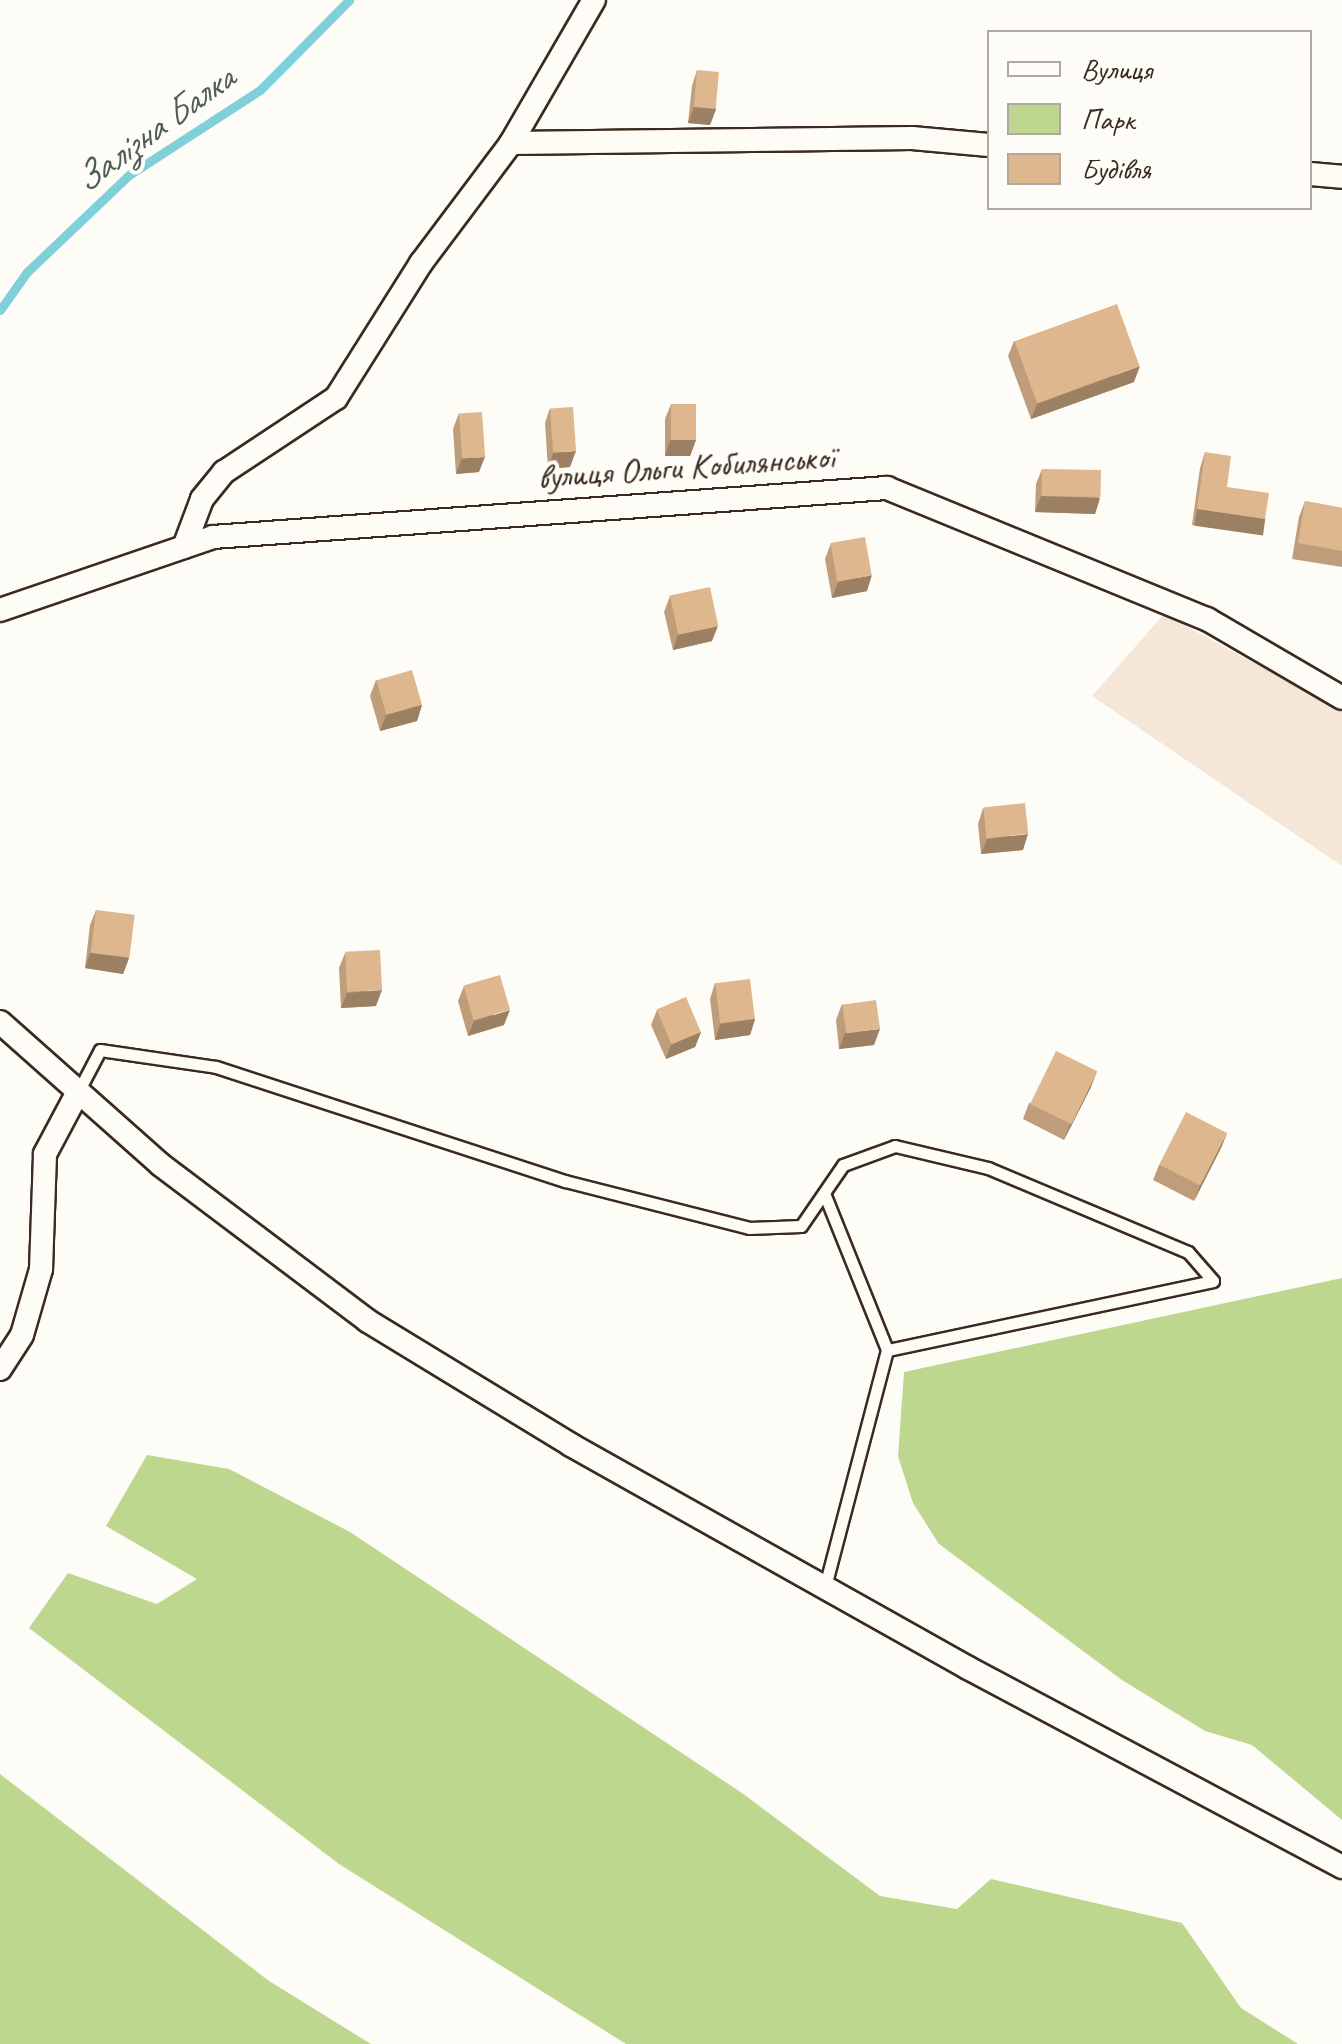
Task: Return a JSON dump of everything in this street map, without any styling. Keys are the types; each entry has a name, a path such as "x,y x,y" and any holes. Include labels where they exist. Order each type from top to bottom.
{"street":[{"path":"184,547 202,499 224,472 336,398 421,263 511,143 594,0"},
{"path":"511,143 912,138 987,145"},
{"path":"1312,174 1342,177"},
{"name":"вулиця Ольги Кобилянської","path":"0,610 213,537 887,488 1207,620 1342,698"},
{"path":"0,1022 160,1166 368,1321 825,1588 1342,1867"},
{"path":"0,1368 22,1335 41,1269 44,1154 78,1092"}],"lane":[{"path":"78,1092 100,1050 216,1067 565,1181 749,1228 801,1226 843,1165 895,1146 988,1168 1078,1203 1188,1252 1212,1281 887,1350"},
{"path":"824,1192 887,1350 825,1588"}],"shaded area":[{"path":"1164,614 1342,711 1342,866 1092,696"}],"green space":[{"path":"1342,1278 1342,1820 1252,1745 1205,1731 1122,1680 939,1544 913,1503 898,1456 904,1372"},
{"path":"147,1455 229,1469 350,1532 742,1793 880,1896 957,1909 991,1879 1182,1923 1241,2008 1298,2044 626,2044 339,1864 29,1628 68,1573 157,1604 197,1579 106,1526"},
{"path":"0,1774 269,1981 371,2044 0,2044"}],"building":[{"path":"697,70 719,72 716,109 694,107"},
{"path":"1117,304 1140,366 1037,403 1015,341"},
{"path":"671,404 696,404 696,440 671,440"},
{"path":"573,407 576,451 553,452 550,409"},
{"path":"482,412 485,457 462,458 459,414"},
{"path":"1205,452 1231,456 1227,487 1269,493 1265,519 1197,509"},
{"path":"1042,469 1101,470 1101,497 1042,496"},
{"path":"1305,501 1342,508 1342,551 1298,543"},
{"path":"865,537 872,575 837,581 831,543"},
{"path":"710,587 718,626 678,635 670,596"},
{"path":"412,670 422,705 386,715 376,680"},
{"path":"1025,803 1028,834 986,838 983,807"},
{"path":"96,910 135,915 129,957 91,953"},
{"path":"380,950 382,990 347,992 345,952"},
{"path":"500,975 510,1010 473,1020 463,985"},
{"path":"750,979 755,1019 720,1023 715,983"},
{"path":"686,997 701,1032 671,1044 657,1010"},
{"path":"876,1000 880,1029 846,1033 842,1005"},
{"path":"1056,1051 1097,1071 1071,1124 1030,1104"},
{"path":"1186,1112 1227,1133 1200,1185 1159,1165"}],"waterway":[{"name":"Залізна Балка","path":"0,310 27,272 129,175 260,90 349,0"}]}
